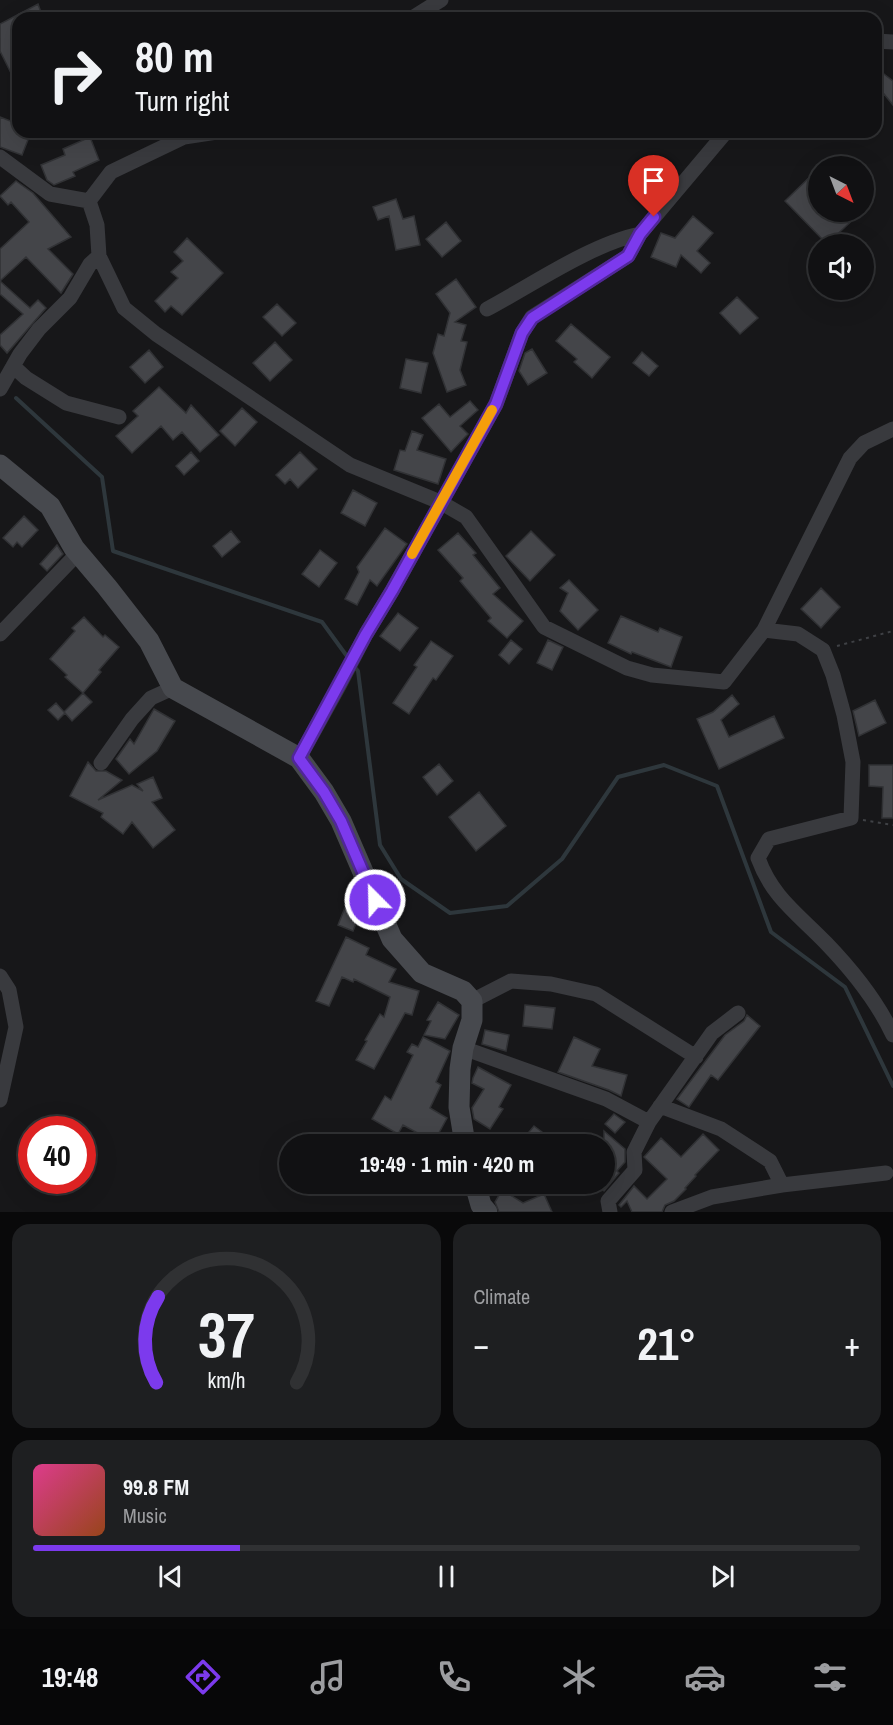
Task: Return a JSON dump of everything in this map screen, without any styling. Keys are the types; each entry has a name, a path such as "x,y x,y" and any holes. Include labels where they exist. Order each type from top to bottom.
{"street":[{"path":"422,12 441,0"},
{"path":"89,201 111,172 182,138"},
{"path":"299,758 496,404 522,333 532,318 628,256 640,234 721,138"},
{"path":"0,157 50,194 89,201"},
{"path":"89,201 97,225 99,256 124,308 156,334 350,465 440,502 466,518 544,627 627,668 652,675 724,682 764,630 850,458 864,443 893,429"},
{"path":"487,309 620,238 640,234"},
{"path":"0,389 33,337 69,298 90,264 99,256"},
{"path":"13,366 26,378 66,404 119,417"},
{"path":"0,465 50,506 78,553 149,641 173,688 299,758 324,792 341,821 392,939 422,973 463,991 472,1001 472,1020 463,1048 460,1069 459,1107 463,1134"},
{"path":"0,633 78,553"},
{"path":"764,630 798,634 823,650 833,675 844,715 853,762 851,818 769,839 758,858 765,877 788,907 826,942 856,977 885,1018 893,1035"},
{"path":"101,763 132,719 151,698 173,688"},
{"path":"0,976 9,990 16,1027 0,1100"},
{"path":"472,1001 512,981 550,984 596,994 696,1057"},
{"path":"610,1212 608,1201 635,1170 634,1152 649,1122 712,1033 738,1013"},
{"path":"463,1048 606,1099 649,1122"},
{"path":"660,1106 721,1129 770,1161 782,1185"},
{"path":"672,1212 712,1197 782,1185 886,1173"},
{"path":"478,1194 481,1205 487,1212"}],"path":[{"path":"823,650 893,631"},
{"path":"851,818 893,825"}],"building":[{"path":"38,4 41,12 23,12"},
{"path":"12,18 12,75 0,51 0,24"},
{"path":"882,73 893,81 893,105 884,94 882,97"},
{"path":"0,117 12,122 12,138 29,138 22,155 0,147"},
{"path":"90,138 99,160 73,172 75,176 54,185 47,180 41,165 65,155 63,149"},
{"path":"808,179 808,222 850,222 838,234 817,234 785,201"},
{"path":"16,181 33,193 71,237 48,249 73,274 61,293 26,257 0,281 0,249 29,222 11,202 8,205 0,196"},
{"path":"396,199 403,219 414,216 420,245 396,250 389,216 378,220 373,207"},
{"path":"693,216 713,233 697,251 710,263 701,273 681,255 676,267 651,257 661,233 675,238"},
{"path":"446,222 461,241 442,257 426,239"},
{"path":"187,238 223,273 182,315 171,306 165,312 155,301 178,278 171,272 183,261 174,252"},
{"path":"456,279 476,307 455,322 466,325 461,341 467,342 460,370 466,385 447,392 433,353 438,334 444,336 450,313 436,294"},
{"path":"0,281 30,308 38,300 46,308 7,353 0,345 0,335 23,314 0,294"},
{"path":"737,297 758,318 740,334 720,313"},
{"path":"277,304 296,323 282,336 263,317"},
{"path":"571,324 610,357 592,378 574,362 577,359 556,341"},
{"path":"275,342 292,360 270,381 253,363"},
{"path":"532,349 547,373 528,385 519,371 525,353"},
{"path":"149,350 163,367 145,383 130,367"},
{"path":"642,352 658,366 649,376 633,363"},
{"path":"406,359 428,363 421,393 400,388"},
{"path":"159,387 186,413 191,405 219,435 200,452 182,432 173,440 161,426 132,453 116,436 138,416 133,411"},
{"path":"470,401 478,410 460,426 468,434 451,452 422,418 439,404 450,417"},
{"path":"242,408 257,422 235,446 220,431"},
{"path":"412,431 423,435 417,450 446,459 438,484 394,470 400,450 405,451"},
{"path":"191,452 199,461 184,475 176,466"},
{"path":"300,452 317,469 298,488 290,479 285,484 276,475"},
{"path":"353,490 377,503 365,526 341,513"},
{"path":"24,516 38,530 22,547 17,542 13,547 3,538"},
{"path":"385,528 407,544 377,586 370,580 357,605 345,599 359,572 357,567"},
{"path":"231,531 240,542 222,557 213,546"},
{"path":"531,531 555,555 530,581 506,556"},
{"path":"458,533 476,553 473,555 500,588 493,594 523,621 507,638 488,621 491,618 460,581 463,578 438,550"},
{"path":"57,545 63,554 47,571 40,564"},
{"path":"320,550 337,563 319,587 302,574"},
{"path":"569,580 598,610 578,630 560,611 568,593 560,588"},
{"path":"821,588 840,607 821,628 801,609"},
{"path":"398,613 418,628 400,651 380,636"},
{"path":"621,616 658,632 660,628 682,637 671,667 632,652 631,654 608,643"},
{"path":"84,617 103,637 105,635 119,647 83,693 50,659 75,631 72,628"},
{"path":"511,640 522,649 509,664 499,655"},
{"path":"548,640 563,647 552,670 537,663"},
{"path":"431,641 453,656 436,680 433,678 409,714 393,703 417,667 414,665"},
{"path":"83,693 92,702 72,721 65,713 58,720 48,710 56,703 64,712"},
{"path":"732,695 739,704 721,720 729,737 774,716 784,738 719,769 697,719 713,712"},
{"path":"875,700 886,723 859,736 853,711"},
{"path":"154,709 175,721 157,751 129,774 116,759 130,739 134,744"},
{"path":"88,762 96,771 106,771 122,780 98,800 132,785 143,791 137,784 153,777 162,798 152,802 175,830 153,848 132,822 123,834 101,817 103,813 70,796"},
{"path":"439,764 453,781 437,795 423,777"},
{"path":"869,765 893,765 893,818 882,818 883,787 869,786"},
{"path":"479,792 506,826 476,851 449,817"},
{"path":"346,905 361,911 353,931 338,925"},
{"path":"346,937 369,948 366,955 396,969 389,982 419,991 412,1015 405,1013 374,1069 356,1060 380,1014 384,1017 390,997 354,979 353,982 342,977 329,1006 316,1001"},
{"path":"438,1002 459,1015 445,1039 424,1035 431,1021 427,1020"},
{"path":"525,1005 555,1008 552,1029 523,1026"},
{"path":"747,1015 760,1026 718,1080 711,1075 689,1107 677,1099 725,1035 744,1021"},
{"path":"485,1030 509,1035 506,1051 482,1044"},
{"path":"423,1037 450,1051 436,1082 441,1085 430,1108 447,1118 438,1134 419,1134 403,1125 398,1134 372,1119 385,1096 391,1100 413,1055 407,1052 412,1044 418,1047"},
{"path":"574,1037 600,1049 592,1066 627,1075 621,1096 558,1072"},
{"path":"478,1067 511,1085 499,1107 503,1109 490,1129 474,1119 472,1108 484,1089 472,1083"},
{"path":"614,1114 625,1122 615,1133 605,1124"},
{"path":"534,1126 545,1134 527,1134"},
{"path":"703,1134 719,1150 695,1175 686,1189 674,1201 665,1205 662,1212 632,1212 627,1201 621,1207 619,1205 634,1186 647,1199 667,1179 644,1157 661,1138 681,1157"},
{"path":"615,1140 625,1149 625,1162 617,1171 619,1173 615,1178"},
{"path":"500,1194 508,1194 523,1203 544,1194 552,1212 499,1212 495,1202"}],"waterway":[{"path":"16,398 102,477 113,551 322,622 349,659"},
{"path":"353,665 358,671 380,845 401,879 450,913 507,906 562,859 618,777 664,765 717,786 771,932 845,987 893,1086"}],"slow traffic":[{"path":"412,554 492,410"}],"route":[{"path":"375,900 341,821 324,792 299,758 496,404 522,333 532,318 628,256 640,234 654,217"}]}
